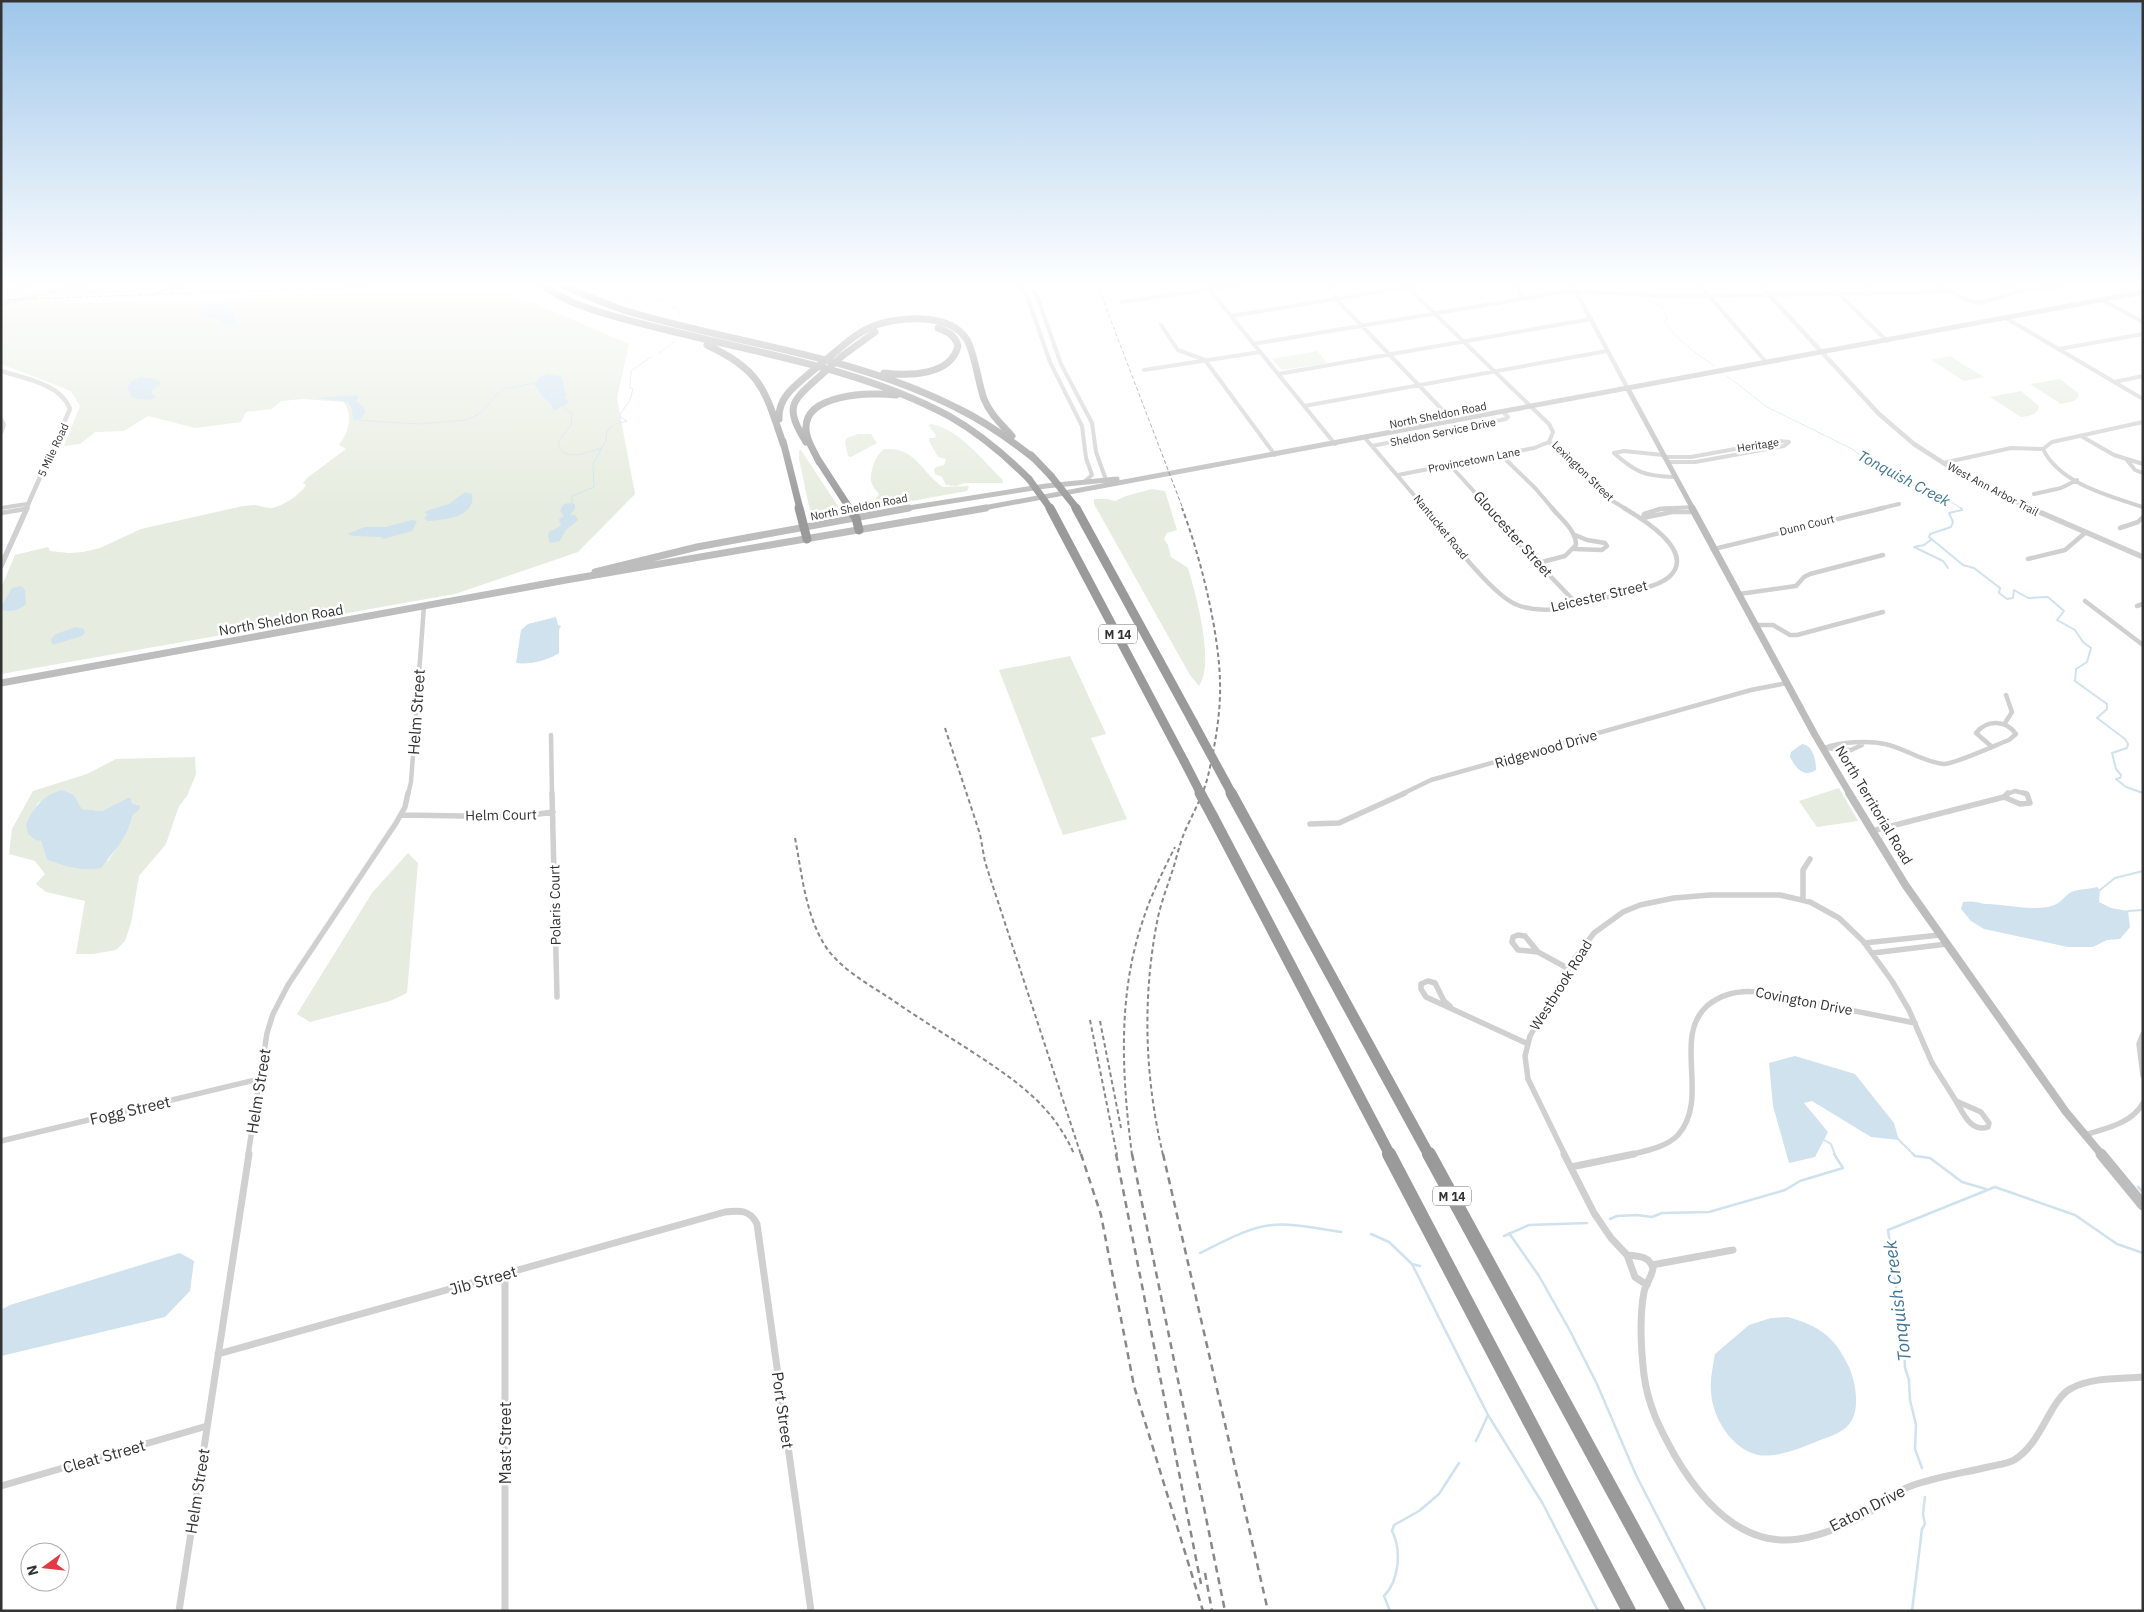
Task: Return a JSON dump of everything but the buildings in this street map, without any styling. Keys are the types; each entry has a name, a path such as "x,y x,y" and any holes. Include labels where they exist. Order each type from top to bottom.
{"highway":[{"path":"734,359 749,370 766,393 784,446"},
{"name":"M 14","path":"782,359 858,378 897,391 946,414 994,445 1029,479 1050,508 1629,1611"},
{"name":"M 14","path":"817,359 876,374 934,396 984,422 1036,460 1074,505 1678,1611"},
{"path":"818,359 885,373 910,374 926,372 945,365 952,359"},
{"path":"807,539 778,414 780,405 789,392 827,359"},
{"path":"974,359 982,394 990,409 999,422 1036,460"},
{"path":"835,363 794,401 791,413 796,425 856,518 859,530"},
{"path":"819,462 807,435 806,424 815,411 837,398 861,393 887,394 904,398 946,414"}],"main road":[{"name":"North Sheldon Road","path":"1,683 566,580 1018,502 1104,483 1335,444 1782,359"},
{"name":"North Territorial Road","path":"1628,389 1787,683 1872,831 1906,886 2020,1048 2085,1135 2143,1205"},
{"name":"North Sheldon Road","path":"566,580 599,570 702,546 918,506 1082,482 1104,483"},
{"path":"1018,490 1024,493 1025,496 1018,502"},
{"path":"959,512 955,508 956,504 997,496 1005,492"},
{"path":"918,506 932,506 935,509 934,513 924,517"},
{"path":"780,544 785,537 781,532"},
{"path":"702,546 703,553 708,557"}],"street":[{"path":"1049,359 1082,426 1084,445 1092,475 1089,480 1082,482"},
{"path":"1059,359 1093,425 1095,444 1104,483"},
{"path":"1144,370 1210,359"},
{"path":"1266,359 1335,444"},
{"path":"1278,374 1361,359"},
{"path":"1395,359 1454,422"},
{"path":"1481,359 1532,408"},
{"path":"1304,406 1563,359"},
{"path":"1612,359 1628,389"},
{"name":"West Ann Arbor Trail","path":"1829,359 1888,422 1914,444 1943,463 1998,494 2143,557"},
{"path":"2076,359 2143,399"},
{"path":"1205,360 1274,455"},
{"path":"1051,365 1061,364"},
{"name":"5 Mile Road","path":"1,371 58,392 66,399 70,406 58,441 26,506 1,566"},
{"path":"2114,382 2143,376"},
{"path":"1071,403 1082,402"},
{"name":"Lexington Street","path":"1532,408 1552,428 1553,436 1549,442 1611,500 1642,518 1662,534 1674,551 1676,564 1672,574"},
{"name":"Sheldon Service Drive","path":"1372,446 1506,419 1508,417 1504,413"},
{"path":"1,419 4,425 1,433"},
{"path":"1943,463 2011,448 2043,449 2052,442 2143,422"},
{"path":"2081,436 2106,451 2127,460 2143,464"},
{"name":"Nantucket Road","path":"1365,438 1493,588 1508,601 1523,607"},
{"name":"Heritage","path":"1779,440 1789,442 1784,446 1707,460 1664,457 1702,455 1779,440"},
{"name":"Provincetown Lane","path":"1398,475 1544,445 1549,442"},
{"path":"1084,445 1095,444"},
{"path":"2043,449 2045,456 2051,463 2077,480 2143,507"},
{"name":"Heritage","path":"1731,450 1736,454"},
{"path":"1664,457 1650,453 1624,451 1614,453 1637,474 1675,477"},
{"path":"1500,454 1536,489 1575,535 1590,541 1605,543 1607,546 1602,550 1574,549 1563,557 1538,563"},
{"path":"1702,455 1707,460"},
{"path":"2127,460 2135,470 2143,473"},
{"name":"Gloucester Street","path":"1449,464 1577,604"},
{"path":"2034,494 2061,488 2077,480"},
{"name":"Dunn Court","path":"1714,549 1899,504"},
{"path":"1,508 26,506"},
{"path":"1,512 26,506"},
{"path":"1642,518 1693,510"},
{"path":"2120,528 2138,522 2143,517"},
{"path":"2028,559 2065,550 2085,533"},
{"path":"1574,549 1575,535"},
{"path":"1739,594 1796,586 1804,577 1810,574 1883,555"},
{"name":"Leicester Street","path":"1523,607 1552,609 1577,604 1660,582 1672,574"},
{"path":"2085,601 2143,644"},
{"path":"2137,606 2143,604"},
{"name":"Helm Street","path":"179,1611 266,1033 281,998 401,815 408,798 411,782 424,606"},
{"path":"1756,625 1773,626 1790,635 1797,635 1883,612"},
{"name":"Ridgewood Drive","path":"1310,824 1338,823 1366,812 1431,780 1751,690 1787,683"},
{"path":"2005,723 2012,712 2006,696"},
{"path":"1824,748 1851,750 1863,745 1889,745 1928,761 1946,764 2014,737 2016,734 2013,728 2005,723 1996,721 1978,729 1976,733 1991,746"},
{"name":"Helm Court","path":"401,815 518,817 553,812 551,735"},
{"path":"1872,831 2004,797 2012,790 2027,794 2030,802 2026,805 2018,804 2004,797"},
{"name":"Polaris Court","path":"553,812 557,998"},
{"path":"1803,900 1803,870 1810,859"},
{"name":"Westbrook Road","path":"1627,1255 1601,1225 1527,1082 1524,1063 1526,1043 1586,943 1601,927 1627,910 1650,901 1677,896 1776,894 1803,900 1838,917 1855,931 1873,953 1902,996 1930,1058 1955,1101 1968,1121 1976,1128 1988,1128 1989,1123 1981,1112 1955,1101"},
{"path":"1864,943 1941,934"},
{"path":"1873,953 1947,944"},
{"path":"1538,952 1569,969"},
{"path":"1450,1006 1444,1001 1435,983 1428,980 1421,984 1420,989 1426,997 1450,1006 1526,1043"},
{"name":"Covington Drive","path":"1571,1167 1658,1147 1679,1135 1689,1121 1693,1109 1692,1037 1694,1024 1704,1007 1722,996 1740,991 1759,992 1915,1023"},
{"path":"2143,1034 2139,1044 2143,1076"},
{"name":"Fogg Street","path":"1,1141 259,1079"},
{"path":"2085,1135 2129,1118 2136,1114 2143,1103"},
{"name":"Jib Street","path":"218,1354 735,1211 748,1212"},
{"name":"Port Street","path":"748,1212 754,1217 757,1224 811,1611"},
{"path":"1647,1285 1635,1276 1627,1255 1642,1256 1652,1264 1733,1250"},
{"name":"Eaton Drive","path":"1652,1264 1654,1270 1647,1285 1642,1316 1646,1384 1655,1420 1692,1484 1706,1501 1726,1518 1742,1528 1772,1539 1791,1540 1809,1536 1864,1514 1911,1486 2013,1461 2030,1447 2062,1396 2071,1388 2092,1381 2143,1377"},
{"name":"Mast Street","path":"505,1274 505,1611"},
{"name":"Cleat Street","path":"1,1486 207,1426"}],"shaded area":[{"path":"1,359 626,359 617,398 635,494 578,552 455,594 1,674 1,588 15,555 48,547 50,551 83,552 100,548 141,529 243,506 256,505 272,508 281,505 300,493 306,485 303,483 307,478 346,449 339,445 345,435 349,418 344,402 303,399 281,401 272,409 246,412 241,422 195,428 148,416 124,431 95,432 80,444 64,446 80,406 71,391 1,364"},
{"path":"1272,359 1324,359 1327,363 1282,370"},
{"path":"1955,359 1984,377 1964,381 1931,360"},
{"path":"2060,379 2078,393 2078,397 2074,401 2061,404 2030,384"},
{"path":"2021,391 2039,406 2033,414 2021,417 1990,397"},
{"path":"931,424 951,432 960,439 1002,479 1003,483 946,485 942,477 935,474 934,470 936,467 944,465 946,459 938,457 929,441 929,438 935,438 936,435 928,425"},
{"path":"858,434 871,434 877,443 851,457 848,456 845,442 847,438"},
{"path":"885,449 895,449 911,456 943,487 969,486 967,491 862,510 859,503 875,500 879,494 872,483 871,472 876,458"},
{"path":"799,450 801,450 843,514 812,520 799,459"},
{"path":"1152,489 1165,491 1177,530 1167,533 1164,539 1168,545 1171,557 1188,568 1195,594 1205,645 1203,675 1199,686 1190,675 1094,504 1094,499 1115,501"},
{"path":"1070,656 1106,734 1091,738 1127,819 1063,835 999,670"},
{"path":"195,757 196,774 187,796 179,806 166,844 139,876 131,923 125,941 116,950 93,954 76,954 85,901 46,892 36,884 45,874 35,861 9,854 12,829 33,791 87,774 116,759","holes":["63,790 74,795 82,809 102,811 129,798 132,800 132,803 138,805 139,810 133,815 127,832 108,861 57,863 47,860 41,841 26,824 38,803"]},
{"path":"1839,788 1858,821 1817,827 1799,801"},
{"path":"408,853 418,863 407,993 390,1001 310,1022 297,1014 372,893"}],"water":[{"path":"548,374 561,376 567,395 564,398 569,402 554,411 535,385 539,378"},
{"path":"140,377 155,379 161,382 159,386 152,390 152,394 157,397 149,400 133,398 127,387 132,381"},
{"path":"359,396 356,401 364,407 365,413 360,419 353,420 352,409 348,402 317,398"},
{"path":"465,492 472,494 472,502 469,508 458,516 428,521 424,518 428,515 426,511 449,504"},
{"path":"568,503 575,504 575,509 570,515 575,515 578,520 566,530 560,541 550,543 549,532 561,526 559,519 564,516 560,511 563,505"},
{"path":"412,520 417,521 412,531 383,539 381,537 347,534 365,527 386,527"},
{"path":"21,586 25,590 26,604 15,610 2,610 1,607 12,588"},
{"path":"556,617 558,625 561,626 559,630 559,653 539,661 516,663 521,630 528,624"},
{"path":"76,627 84,629 85,633 82,636 52,645 51,639 56,634"},
{"path":"1802,744 1811,750 1816,770 1807,773 1800,771 1790,757 1791,752"},
{"path":"63,790 74,795 82,809 102,811 128,798 131,798 132,803 140,806 139,810 133,815 127,832 119,845 101,868 80,869 47,860 41,841 28,834 26,824 32,812 45,798"},
{"path":"2097,887 2100,890 2099,902 2111,908 2128,911 2130,927 2120,939 2107,940 2093,947 2068,947 1984,929 1971,921 1961,909 1963,902 2026,908 2048,907 2057,904 2074,891"},
{"path":"1795,1056 1855,1074 1894,1123 1899,1140 1871,1137 1812,1101 1804,1103 1828,1132 1815,1157 1789,1163 1773,1106 1769,1063"},
{"path":"180,1253 194,1261 190,1291 165,1317 1,1356 1,1310 10,1305"},
{"path":"1788,1317 1817,1328 1831,1339 1843,1355 1853,1378 1856,1392 1856,1407 1849,1425 1840,1432 1786,1452 1765,1456 1758,1455 1740,1446 1719,1422 1712,1401 1711,1386 1715,1354 1749,1325 1771,1318"}],"waterway":[{"path":"616,424 627,421 619,416 630,400 633,389 630,388 631,371 648,359"},
{"name":"Tonquish Creek","path":"1705,359 1714,366"},
{"name":"Tonquish Creek","path":"1727,376 1767,407 1852,449 1867,460 1927,493 1947,499 1961,508"},
{"path":"356,418 355,420 418,424 466,420 481,413 496,395 504,389 536,383"},
{"path":"563,407 572,413 571,425 558,442 560,449 564,453 576,455 602,448"},
{"path":"602,448 606,440 607,431 614,425"},
{"path":"572,504 572,496 594,487 593,464 602,448"},
{"name":"Tonquish Creek","path":"1932,539 1929,537 1930,534 1951,527 1953,522 1949,513 1962,510 1961,508"},
{"name":"Tonquish Creek","path":"1932,539 1963,565 1974,568 2000,588 1999,593 2007,599 2013,598 2014,590 2028,598 2048,597 2064,611 2057,620 2075,630 2083,642 2091,648 2087,662 2076,669 2075,681 2107,704 2107,709 2097,718 2125,739 2128,744 2127,748 2112,753 2116,769 2121,775 2120,778 2116,779 2126,787 2143,793"},
{"path":"1932,539 1924,545 1914,547 1943,561 1948,568"},
{"path":"2100,890 2115,878 2143,871"},
{"path":"2128,911 2143,910"},
{"path":"1898,1139 1915,1156 1930,1158 1962,1182 1986,1189"},
{"path":"1824,1140 1831,1144 1835,1155"},
{"path":"1610,1219 1617,1216 1637,1215 1652,1217 1662,1213 1709,1212 1785,1190 1800,1181 1843,1168 1834,1154"},
{"name":"Tonquish Creek","path":"1922,1468 1915,1449 1916,1425 1910,1400 1909,1380 1905,1368 1904,1344 1888,1230 1995,1187 2075,1215 2117,1244 2143,1253"},
{"path":"2138,1187 2143,1192"},
{"path":"1509,1234 1529,1225 1587,1223"},
{"path":"1200,1253 1244,1232 1272,1225 1298,1226 1341,1232"},
{"path":"1371,1234 1389,1242 1412,1264"},
{"path":"1504,1236 1509,1234"},
{"path":"1509,1234 1539,1276 1569,1329 1597,1384 1636,1475 1706,1611"},
{"path":"1412,1264 1420,1266"},
{"path":"1412,1264 1488,1415"},
{"path":"1476,1441 1488,1415"},
{"path":"1488,1415 1543,1504 1598,1611"},
{"path":"1390,1611 1384,1596 1389,1590 1396,1574 1398,1556 1392,1531 1394,1525 1419,1511 1439,1494 1459,1463"},
{"name":"Tonquish Creek","path":"1912,1611 1922,1529 1925,1524 1923,1514 1925,1497"}],"railway":[{"path":"1126,359 1183,509"},
{"path":"1163,1155 1152,1097 1149,1068 1148,1010 1152,952 1160,910 1181,842 1208,776 1220,705 1219,662 1212,617 1202,570 1182,508"},
{"path":"945,728 980,834 985,862 1081,1155"},
{"path":"795,838 802,879 812,919 824,944 837,960 862,980 984,1060 1029,1093 1054,1120 1074,1154"},
{"path":"1132,1155 1124,1066 1125,1007 1129,978 1146,911 1175,847"},
{"path":"1090,1020 1117,1155"},
{"path":"1100,1021 1121,1128"},
{"path":"1081,1154 1101,1215 1134,1386 1203,1611"},
{"path":"1116,1154 1201,1584"},
{"path":"1132,1154 1225,1611"},
{"path":"1163,1154 1268,1611"},
{"path":"1205,1573 1212,1611"}]}
